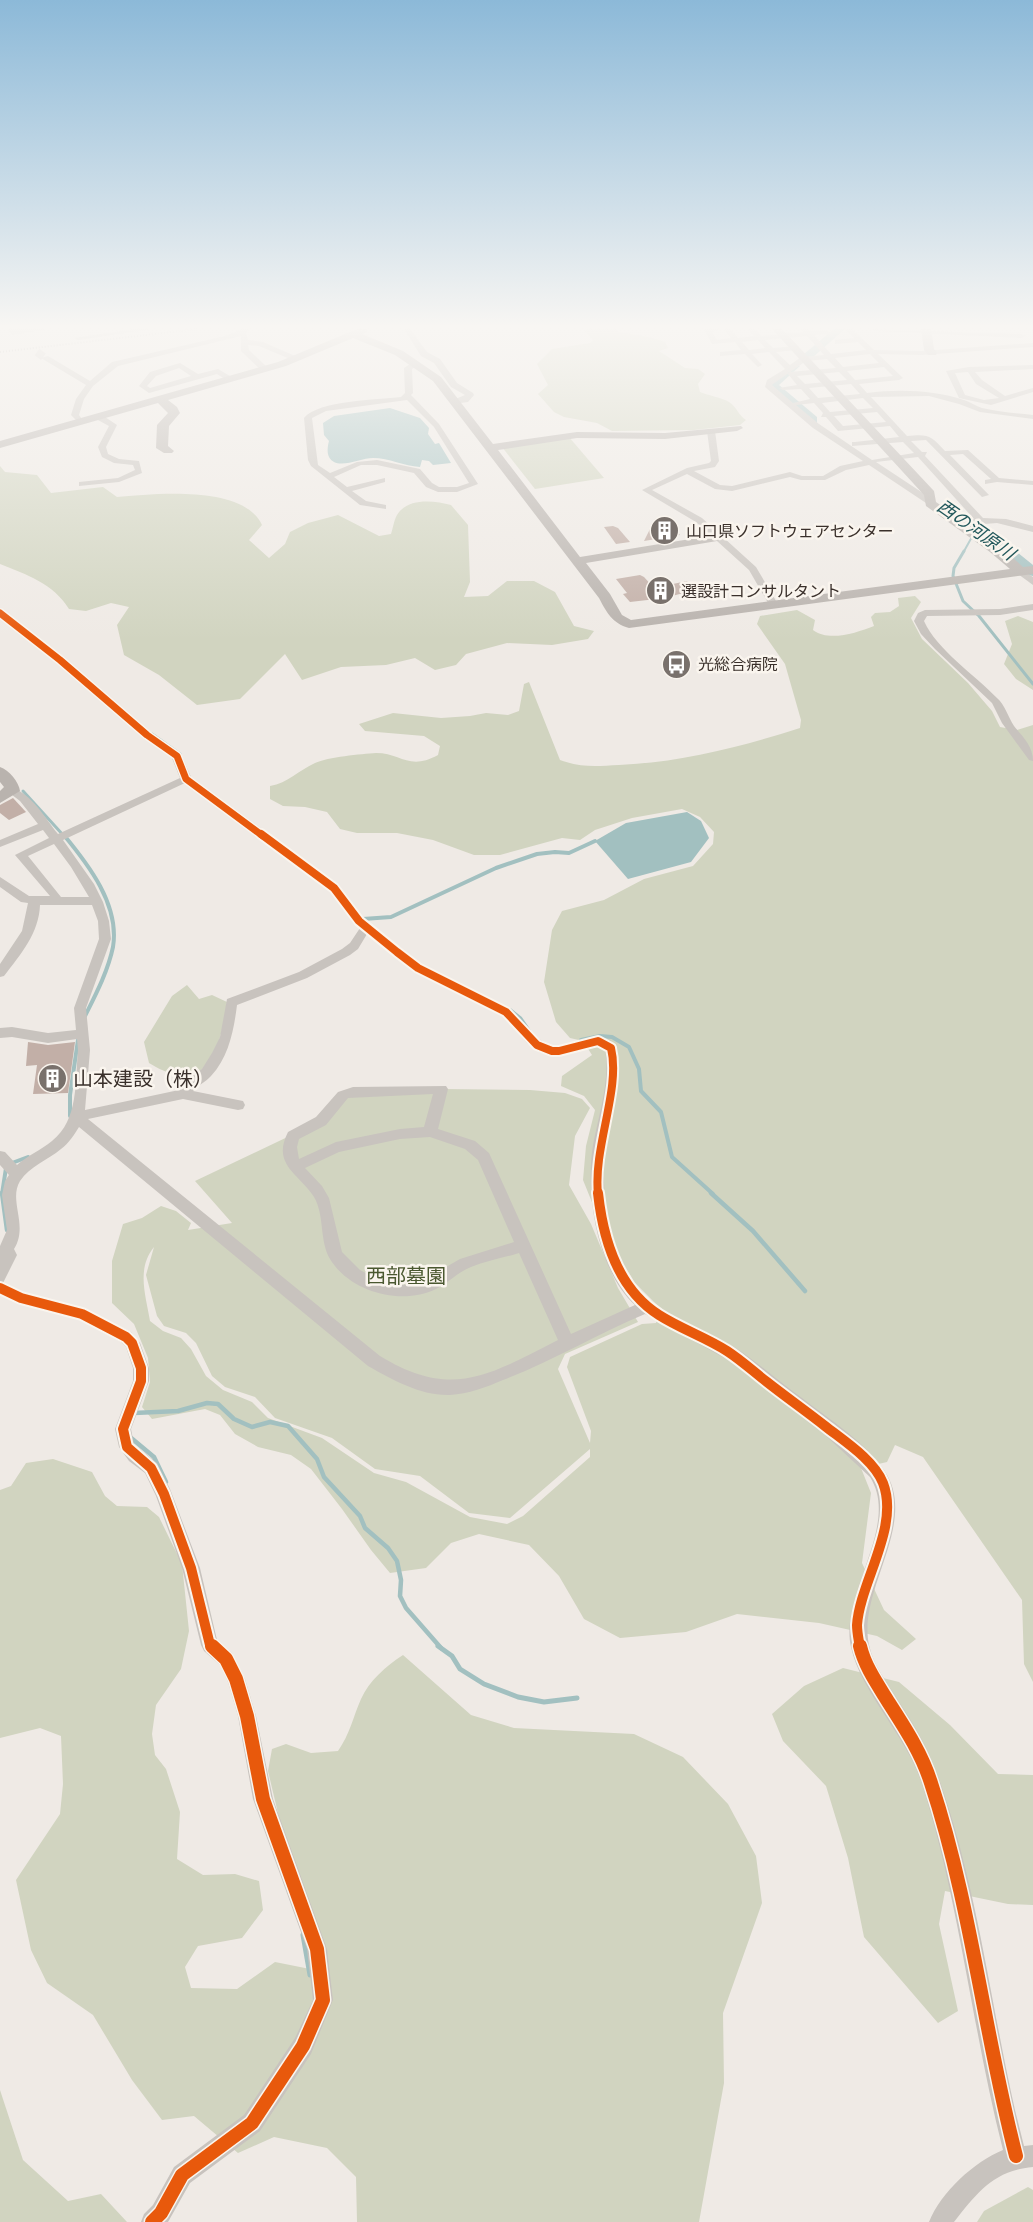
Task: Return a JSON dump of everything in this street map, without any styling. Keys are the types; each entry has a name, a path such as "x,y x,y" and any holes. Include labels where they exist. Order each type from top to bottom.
{"street":[{"path":"0,445 43,433"},
{"path":"82,484 119,480 139,471 136,464 105,455 102,447 109,433"},
{"path":"162,433 162,448 168,451"},
{"path":"309,433 312,460 328,476 363,503 383,507"},
{"path":"328,476 340,474 355,464 371,462 414,470 423,475 430,487 436,489 474,484 441,433"},
{"path":"479,433 577,561 617,618 629,624 1027,571"},
{"path":"491,448 578,435 665,436 695,433"},
{"path":"711,433 715,461 709,466 688,472 646,490 699,520 753,569 774,606"},
{"path":"829,433 922,494 1027,571 1033,582"},
{"path":"872,433 909,473 922,494"},
{"path":"900,433 980,520"},
{"path":"855,444 929,438 985,495"},
{"path":"688,472 718,487 732,489 790,474 808,479 825,478 843,468 873,461 965,452 997,480"},
{"path":"909,473 981,465"},
{"path":"345,490 382,480"},
{"path":"922,494 997,480 1033,483"},
{"path":"961,524 980,520 1006,520 1033,529"},
{"path":"577,561 717,537"},
{"path":"1033,607 1000,612 925,613 921,615 919,621 924,632 938,647 996,702 1007,723 1033,758"},
{"path":"0,613 60,660 147,735 177,756 186,779 334,888 359,921 418,968 506,1012 514,1018 525,1036 540,1047 557,1052 590,1041 602,1041 609,1045 614,1052 615,1065 601,1133 597,1172 598,1192 602,1214 618,1267 629,1288 646,1307 726,1350 865,1460 883,1484 886,1509 879,1548 857,1624 861,1652 875,1681 916,1745 932,1784 957,1880 1004,2112 1025,2156 995,2163 971,2182 940,2222"},
{"path":"0,772 12,787 6,794 24,799 81,875 96,901 105,929 105,939 80,1008 84,1050 78,1116 67,1136 16,1173 12,1181 9,1195 14,1230 3,1255 10,1255 0,1278"},
{"path":"54,902 56,896 21,855 186,779"},
{"path":"0,844 44,825"},
{"path":"0,881 25,899 34,902 96,901"},
{"path":"0,973 27,938 34,916 34,902"},
{"path":"183,1094 194,1080 207,1072 218,1053 226,1037 231,1002 303,975 346,952 354,946 366,927"},
{"path":"0,1033 12,1032 48,1038 84,1034"},
{"path":"430,1132 441,1089 353,1092 343,1095 321,1121 293,1136 291,1148 294,1167 314,1186 322,1199 330,1241 336,1255 347,1268 360,1277 381,1287 399,1291 414,1290 429,1285 466,1263 522,1246"},
{"path":"78,1116 183,1094 238,1105"},
{"path":"78,1116 84,1124 374,1361 399,1377 424,1385 452,1388 481,1382 646,1307"},
{"path":"294,1167 336,1147 364,1140 430,1132 470,1145 484,1156 561,1332 569,1343"},
{"path":"0,1156 16,1173"},
{"path":"0,1288 21,1298 82,1314 126,1337 132,1343 141,1368 141,1381 123,1430 127,1447 151,1468 164,1494 191,1568 210,1644 226,1659 236,1679 247,1716 263,1799 317,1949 323,2000 303,2046 252,2123 197,2162 183,2175 162,2219"}],"green space":[{"path":"569,437 604,478 535,489 502,447"},
{"path":"0,466 5,472 37,475 51,493 103,487 117,497 196,494 237,503 252,512 262,525 249,540 269,558 285,544 290,532 308,523 338,515 379,536 391,534 397,515 408,505 437,502 451,505 468,525 470,582 464,597 488,596 507,581 534,581 555,592 574,626 594,631 588,639 552,645 507,643 466,654 456,665 435,670 415,658 386,665 341,667 302,680 285,654 240,699 197,705 159,675 124,655 117,625 129,607 111,603 86,611 69,609 63,600 47,586 0,564"},
{"name":"西部墓園","path":"915,596 921,602 911,618 922,639 968,683 992,711 1000,727 1017,730 1033,725 1033,1682 1024,1664 1022,1600 923,1457 895,1445 887,1462 861,1468 871,1493 862,1563 884,1610 916,1639 902,1650 877,1636 819,1623 737,1614 686,1632 620,1638 584,1619 559,1576 529,1545 479,1534 451,1543 426,1568 390,1573 311,1469 291,1455 258,1447 235,1434 220,1415 205,1409 152,1419 142,1407 150,1382 148,1358 134,1324 112,1303 112,1261 123,1224 142,1218 161,1206 176,1211 191,1223 188,1230 232,1223 195,1181 321,1121 343,1095 441,1089 530,1090 565,1093 582,1099 590,1108 575,1136 569,1185 591,1224 618,1288 638,1322 565,1354 558,1369 590,1443 591,1431 567,1367 570,1357 642,1324 656,1323 660,1308 635,1283 604,1232 583,1180 586,1146 595,1110 584,1096 561,1086 562,1076 592,1055 583,1041 570,1038 556,1022 544,982 552,930 562,911 604,900 644,879 693,866 713,844 714,832 700,817 682,809 632,818 595,830 580,840 562,838 500,855 474,855 433,840 397,833 357,833 340,829 327,812 305,807 283,806 270,799 270,786 282,782 315,763 336,757 376,753 412,761 428,760 438,755 440,746 424,736 365,731 359,724 393,713 441,718 486,713 508,715 519,711 524,684 529,682 560,760 575,764 604,766 665,761 778,735 800,728 801,720 785,664 757,624 760,616 797,610 815,620 813,630 819,634 843,635 874,626 871,617 875,613 890,612 899,606 898,598","holes":["154,1247 146,1275 157,1316 164,1326 186,1333 196,1343 212,1376 225,1387 255,1397 275,1418 332,1438 375,1469 420,1476 469,1513 510,1518 590,1449 590,1457 523,1516 507,1524 470,1517 406,1482 374,1473 322,1438 268,1418 252,1402 223,1390 206,1376 191,1349 181,1338 163,1331 150,1321 144,1273 148,1255"]},
{"path":"1018,616 1033,622 1033,690 1016,679 1004,664 1012,644 1005,621"},
{"path":"187,985 199,999 212,995 227,1002 215,1052 207,1064 197,1072 185,1076 169,1073 149,1063 144,1042 172,996"},
{"path":"53,1459 92,1472 105,1496 117,1506 147,1507 159,1517 182,1564 189,1631 181,1669 156,1705 152,1734 155,1755 166,1769 180,1812 177,1859 203,1875 235,1874 259,1881 263,1910 242,1938 198,1946 185,1967 191,1988 237,1989 275,1962 315,1970 268,1771 272,1749 286,1744 311,1753 338,1751 346,1738 361,1699 373,1680 403,1655 471,1715 514,1728 634,1734 683,1757 728,1804 756,1856 762,1903 723,2013 724,2083 699,2222 357,2222 356,2177 327,2148 274,2137 238,2153 194,2116 162,2120 132,2080 93,2015 47,1983 31,1950 16,1880 60,1814 63,1784 61,1736 40,1728 0,1738 0,1490 11,1486 26,1463"},
{"path":"843,1668 899,1682 950,1725 998,1774 1033,1775 1033,1905 1008,1904 945,1891 939,1924 958,2011 938,2023 864,1937 848,1858 826,1786 783,1741 772,1714 804,1686"},
{"path":"0,2090 23,2160 68,2201 101,2194 127,2222 0,2222"},
{"path":"1028,2187 1033,2190 1033,2222 977,2222 984,2211"}],"water":[{"path":"324,433 428,433 435,444 439,443 451,463 433,465 429,461 422,460 420,467 369,458 338,463 331,460 328,455 329,441"},
{"path":"687,812 701,821 709,838 691,862 628,879 595,841 626,823"}],"building":[{"path":"655,519 668,522 680,535 644,541"},
{"path":"604,527 618,528 630,542 616,544"},
{"name":"選設計コンサルタント","path":"640,575 654,588 687,581 694,590 665,598 630,602 623,594 627,593 616,579"},
{"path":"13,798 26,812 9,820 0,813 0,805"},
{"name":"山本建設（株）","path":"28,1042 48,1045 75,1042 68,1093 33,1094 37,1065 26,1066"}],"waterway":[{"name":"西の河原川","path":"961,520 1001,546 1033,572"},
{"path":"963,553 973,535"},
{"path":"964,551 954,568 953,576 963,601 979,616 1033,684"},
{"path":"0,610 57,654"},
{"path":"152,734 180,754"},
{"path":"23,791 64,836"},
{"path":"63,834 100,886 112,916 114,931 108,965 85,1016"},
{"path":"363,919 391,917 496,868 537,854 569,853 595,841"},
{"path":"510,1010 520,1018 529,1031"},
{"path":"581,1040 600,1036 612,1037 629,1047 639,1069 641,1091 661,1112 672,1157 713,1194"},
{"path":"70,1116 70,1095 78,1040"},
{"path":"12,1163 28,1157"},
{"path":"2,1194 6,1168"},
{"path":"711,1193 753,1231 805,1291"},
{"path":"2,1194 7,1230"},
{"path":"134,1413 178,1411 207,1403 218,1404 234,1419 252,1427 270,1422 288,1426 317,1459 324,1477 360,1516 365,1528 388,1548 397,1561 401,1580 400,1596 406,1608 441,1648"},
{"path":"130,1437 154,1457 166,1482"},
{"path":"438,1646 452,1656 460,1669 484,1684 518,1697 544,1702 577,1698"},
{"path":"303,1935 310,1975"}],"cycle path":[{"path":"0,613 60,660 147,735 177,756 186,779 334,888 359,921 418,968 506,1012 531,1040 544,1049 559,1051 591,1041 605,1043 611,1048 613,1070 598,1161 597,1185 605,1232 621,1276 637,1298 647,1307 728,1352 812,1415 863,1458 876,1471 883,1483 886,1515 858,1621 860,1648 865,1663 919,1753 932,1785 957,1877 994,2064 1016,2156"},
{"path":"0,1288 21,1298 82,1314 126,1337 132,1343 141,1368 141,1381 123,1429 127,1447 151,1468 164,1494 191,1568 210,1645 226,1659 236,1679 247,1716 263,1799 317,1949 323,2000 303,2046 252,2123 182,2175 161,2213 152,2222"}],"place":[{"name":"山口県ソフトウェアセンター","path":"665,531"},
{"name":"選設計コンサルタント","path":"660,591"},
{"name":"光総合病院","path":"677,664"},
{"name":"山本建設（株）","path":"52,1079"}]}
